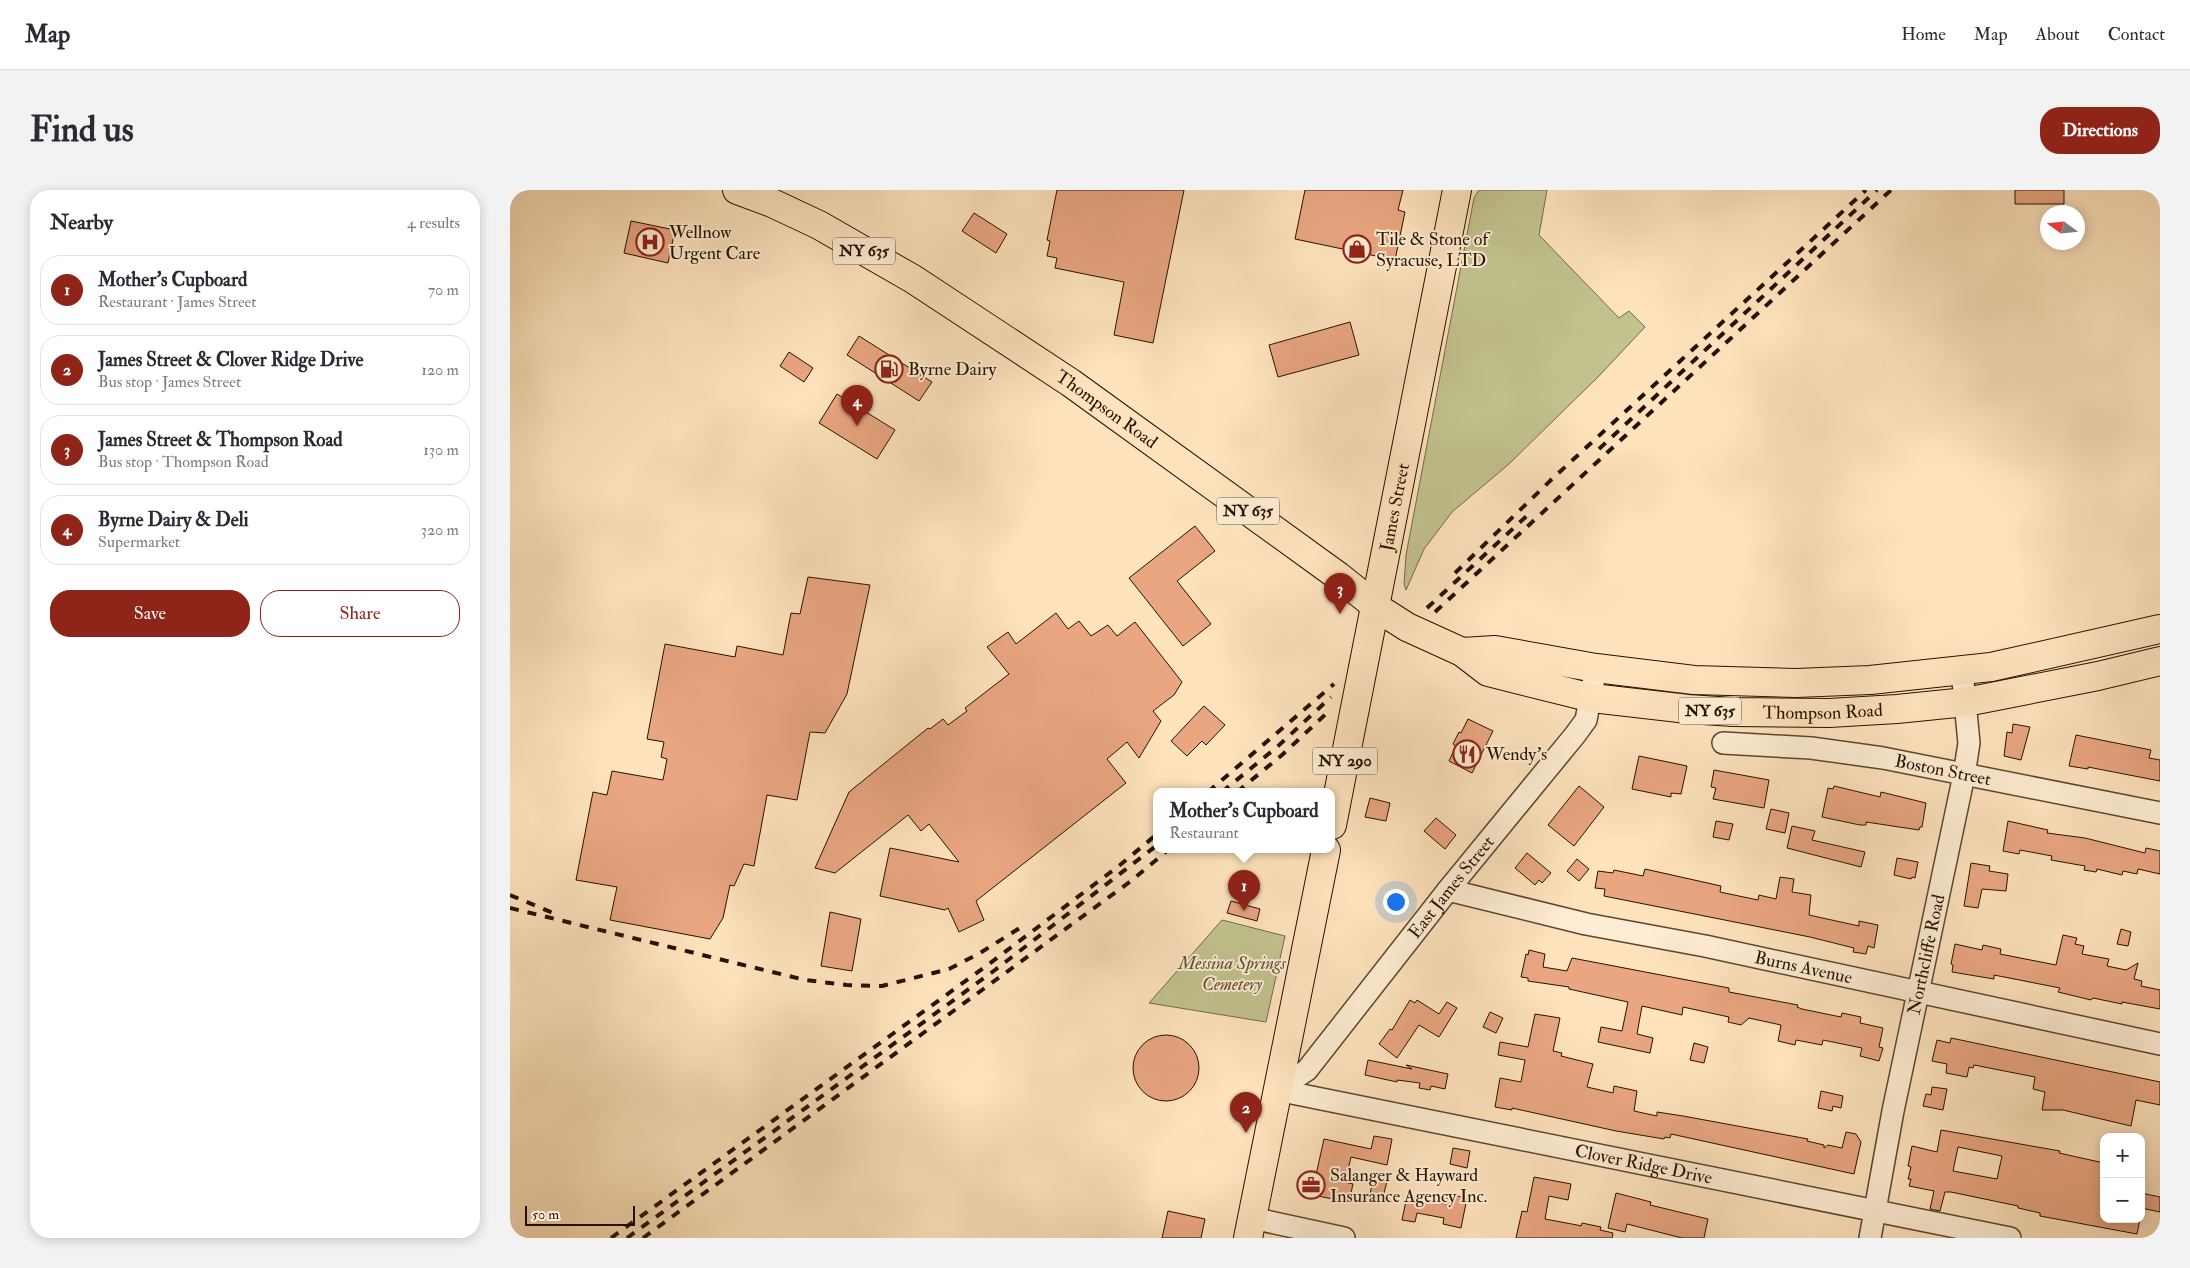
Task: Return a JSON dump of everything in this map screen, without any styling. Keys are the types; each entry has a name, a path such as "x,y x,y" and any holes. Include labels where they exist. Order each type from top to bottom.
{"main road":[{"name":"Thompson Road","path":"737,190 774,196 819,225 913,279 1071,383 1338,576 1376,606 1407,627 1462,652 1488,672 1592,698 1733,712 1829,713 1966,702 2098,676 2160,661"},
{"name":"James Street","path":"1335,810 1458,190"},
{"name":"Thompson Road","path":"1462,652 1495,650 1596,668 1694,680 1796,683 1870,680 1962,671 2007,664 2160,629"},
{"path":"1250,1228 1325,853"}],"street":[{"name":"East James Street","path":"1277,1090 1308,1070 1448,890 1580,728 1586,720 1592,698 1596,668"},
{"name":"Northcliffe Road","path":"1870,1238 1893,1112 1964,775 1969,744 1962,671"},
{"name":"Boston Street","path":"1724,742 1812,748 1883,758 2160,813"},
{"name":"Burns Avenue","path":"1448,890 1586,924 1705,946 2160,1044"},
{"name":"Clover Ridge Drive","path":"1277,1090 2010,1238"},
{"path":"1250,1228 1344,1238"}],"green space":[{"path":"1479,190 1547,190 1539,235 1619,318 1629,311 1645,327 1599,376 1509,464 1452,512 1424,549 1406,590 1404,584 1406,555 1474,198"},
{"name":"Messina Springs Cemetery","path":"1222,920 1285,936 1266,1022 1149,1003"}],"building":[{"path":"1057,190 1184,190 1153,343 1114,335 1124,282 1055,268 1057,258 1047,256 1050,241 1047,240"},
{"path":"1305,190 1403,190 1398,210 1405,212 1395,260 1295,239"},
{"path":"2015,190 2064,190 2064,204 2015,204"},
{"path":"974,213 1007,234 996,253 962,231"},
{"name":"Wellnow Urgent Care","path":"631,221 675,230 668,263 624,253"},
{"path":"1350,322 1359,355 1278,377 1269,345"},
{"name":"Byrne Dairy","path":"859,336 932,382 919,401 847,355"},
{"path":"789,352 813,368 804,382 780,366"},
{"path":"837,394 895,430 877,459 819,423"},
{"path":"1195,526 1215,551 1177,581 1211,624 1183,646 1129,578"},
{"path":"808,577 870,585 847,694 825,733 810,732 797,800 767,795 754,866 744,864 734,886 730,885 723,918 710,939 610,920 617,887 576,880 593,792 607,795 612,771 663,780 667,759 661,757 664,742 647,739 665,644 735,657 737,646 783,655 791,613 800,614"},
{"path":"1056,613 1068,629 1079,621 1091,636 1108,625 1117,636 1135,622 1182,682 1174,695 1153,711 1161,721 1139,758 1127,742 1107,759 1126,783 976,901 984,920 959,932 948,908 945,910 880,896 890,848 959,862 929,824 921,831 908,815 835,873 815,868 849,792 928,728 930,729 943,719 948,725 967,711 965,708 1009,674 987,647 1008,632 1016,644"},
{"path":"1204,706 1225,725 1206,745 1202,741 1187,756 1171,741"},
{"name":"Wendy's","path":"1468,719 1493,731 1472,773 1449,761 1456,746 1453,744"},
{"path":"2013,724 2030,727 2021,760 2004,756 2007,732 2012,733"},
{"path":"2076,735 2151,750 2149,758 2160,760 2160,781 2088,767 2088,769 2069,766"},
{"path":"1639,756 1687,766 1681,794 1671,793 1671,797 1632,789"},
{"path":"1714,770 1769,780 1764,808 1713,799 1716,788 1711,787"},
{"path":"1579,786 1604,807 1574,846 1548,825"},
{"path":"1834,786 1880,797 1881,792 1926,803 1922,827 1919,830 1866,822 1866,825 1860,825 1822,817 1828,788 1833,789"},
{"path":"1370,798 1390,803 1386,821 1365,817"},
{"path":"1771,809 1789,813 1785,833 1766,829"},
{"path":"1436,818 1456,835 1445,849 1424,831"},
{"path":"1716,821 1733,824 1729,840 1713,837"},
{"path":"2008,821 2048,830 2047,833 2085,838 2145,853 2146,848 2160,851 2160,874 2138,869 2137,874 2123,871 2122,875 2097,869 2096,872 2084,870 2085,866 2051,860 2052,856 2020,850 2019,854 2003,851"},
{"path":"1792,826 1815,831 1812,840 1865,852 1861,867 1787,848"},
{"path":"1527,853 1551,873 1542,883 1539,880 1535,885 1515,868"},
{"path":"1897,858 1918,862 1915,878 1912,877 1911,879 1894,875"},
{"path":"1577,859 1589,869 1579,881 1567,871"},
{"path":"1971,863 1990,866 1989,871 2008,874 2006,891 1982,889 1978,908 1964,906"},
{"path":"1645,869 1721,886 1720,892 1758,900 1759,895 1776,899 1780,877 1794,879 1792,892 1811,895 1809,915 1859,926 1859,921 1878,925 1874,948 1868,946 1866,954 1853,952 1854,948 1810,937 1604,896 1605,889 1595,888 1598,871 1613,873 1614,870 1643,876"},
{"path":"1231,901 1260,909 1257,921 1227,913"},
{"path":"830,912 861,919 852,971 821,966"},
{"path":"2121,929 2131,932 2128,946 2117,944"},
{"path":"2063,935 2077,938 2075,944 2084,946 2082,954 2109,959 2107,966 2126,970 2138,963 2134,979 2142,981 2141,986 2160,990 2160,1009 2093,998 2091,1000 2058,992 2060,988 1994,975 1994,979 1952,972 1953,965 1951,964 1955,944 1982,950 1983,945 2001,949 2000,954 2056,965"},
{"path":"1529,950 1545,954 1543,967 1567,971 1572,958 1729,988 1729,992 1798,1005 1797,1007 1802,1009 1841,1017 1842,1013 1861,1017 1860,1023 1883,1028 1879,1047 1883,1048 1879,1061 1860,1056 1862,1048 1823,1040 1822,1045 1796,1040 1795,1045 1778,1041 1781,1025 1749,1018 1741,1025 1728,1022 1729,1017 1683,1007 1682,1015 1642,1006 1637,1034 1653,1038 1650,1053 1598,1042 1601,1027 1622,1031 1628,1002 1569,989 1569,987 1528,981 1528,978 1521,977 1526,954 1528,955"},
{"path":"1410,1000 1415,1003 1417,1000 1439,1014 1447,1002 1457,1008 1439,1037 1419,1025 1397,1058 1379,1044 1390,1029 1392,1030"},
{"path":"1490,1012 1503,1018 1496,1033 1483,1027"},
{"path":"1535,1014 1560,1018 1553,1051 1562,1053 1561,1056 1593,1064 1587,1087 1613,1093 1614,1086 1637,1091 1634,1111 1657,1116 1657,1112 1683,1116 1808,1139 1807,1141 1824,1145 1824,1148 1828,1145 1842,1148 1846,1132 1856,1134 1861,1142 1854,1174 1671,1134 1670,1138 1665,1137 1664,1139 1616,1131 1512,1108 1512,1110 1495,1107 1500,1078 1521,1082 1525,1060 1498,1055 1500,1042 1528,1047"},
{"path":"1160,1035 1172,1035 1184,1040 1194,1050 1199,1062 1197,1081 1184,1096 1172,1101 1160,1101 1148,1096 1138,1086 1133,1074 1133,1062 1138,1050 1148,1040"},
{"path":"1951,1038 2160,1082 2160,1105 2136,1100 2131,1126 2063,1110 2042,1110 2045,1092 2033,1089 2035,1077 1974,1065 1973,1068 1969,1067 1967,1077 1946,1073 1947,1064 1932,1061 1937,1040 1950,1043"},
{"path":"1694,1043 1708,1047 1704,1063 1690,1060"},
{"path":"1368,1060 1412,1069 1406,1065 1448,1074 1445,1089 1431,1086 1430,1090 1419,1088 1420,1083 1397,1080 1397,1082 1365,1075"},
{"path":"1932,1087 1947,1089 1943,1110 1923,1106 1926,1094 1931,1095"},
{"path":"1821,1091 1843,1096 1841,1108 1833,1106 1832,1111 1818,1108"},
{"path":"1941,1130 2060,1151 2059,1153 2100,1162 2100,1223 2139,1223 2137,1234 2040,1216 2040,1213 2018,1208 2018,1206 1951,1192 1945,1192 1940,1211 1930,1209 1934,1191 1909,1186 1911,1179 1908,1179 1911,1167 1908,1166 1912,1146 1937,1152","holes":["1958,1147 2002,1156 1997,1179 1953,1171"]},
{"path":"1374,1136 1392,1139 1387,1165 1351,1157 1345,1182 1353,1184 1349,1202 1307,1194 1312,1174 1316,1175 1324,1139 1371,1149"},
{"path":"1453,1148 1470,1151 1467,1168 1450,1164"},
{"path":"1534,1177 1571,1184 1568,1200 1549,1196 1545,1219 1581,1226 1582,1223 1601,1227 1600,1230 1613,1233 1612,1238 1516,1238 1522,1211 1527,1212"},
{"path":"1373,1179 1387,1181 1383,1197 1370,1194"},
{"path":"1616,1193 1651,1202 1650,1205 1708,1219 1704,1238 1682,1238 1627,1224 1625,1232 1608,1228"},
{"path":"1448,1194 1467,1198 1461,1228 1443,1224 1444,1218 1417,1213 1415,1222 1402,1220 1407,1196 1446,1204"},
{"path":"2145,1194 2160,1197 2160,1212 2145,1209"},
{"path":"1168,1211 1205,1219 1201,1238 1162,1238"}],"railway":[{"path":"1455,573 1552,479 1866,190"},
{"path":"1599,449 1877,190"},
{"path":"1435,612 1891,190"},
{"path":"1427,608 1531,512"},
{"path":"1213,788 1334,684"},
{"path":"1227,788 1277,747 1331,697"},
{"path":"1242,788 1282,755 1328,712"},
{"path":"611,1238 989,964 1120,865 1153,838"},
{"path":"627,1238 995,970 1153,848"},
{"path":"643,1238 1131,881 1164,853"},
{"path":"510,895 553,913"},
{"path":"510,908 805,980 847,985 882,986 949,969 980,953 1023,926"}],"place":[{"name":"Wellnow Urgent Care","path":"650,242"},
{"name":"Tile & Stone of Syracuse, LTD","path":"1357,249"},
{"name":"Byrne Dairy","path":"889,369"},
{"name":"Byrne Dairy & Deli","path":"857,426"},
{"name":"James Street & Thompson Road","path":"1340,614"},
{"name":"Wendy's","path":"1467,754"},
{"name":"Mother's Cupboard","path":"1244,911"},
{"name":"James Street & Clover Ridge Drive","path":"1246,1133"},
{"name":"Salanger & Hayward Insurance Agency Inc.","path":"1311,1185"}]}
